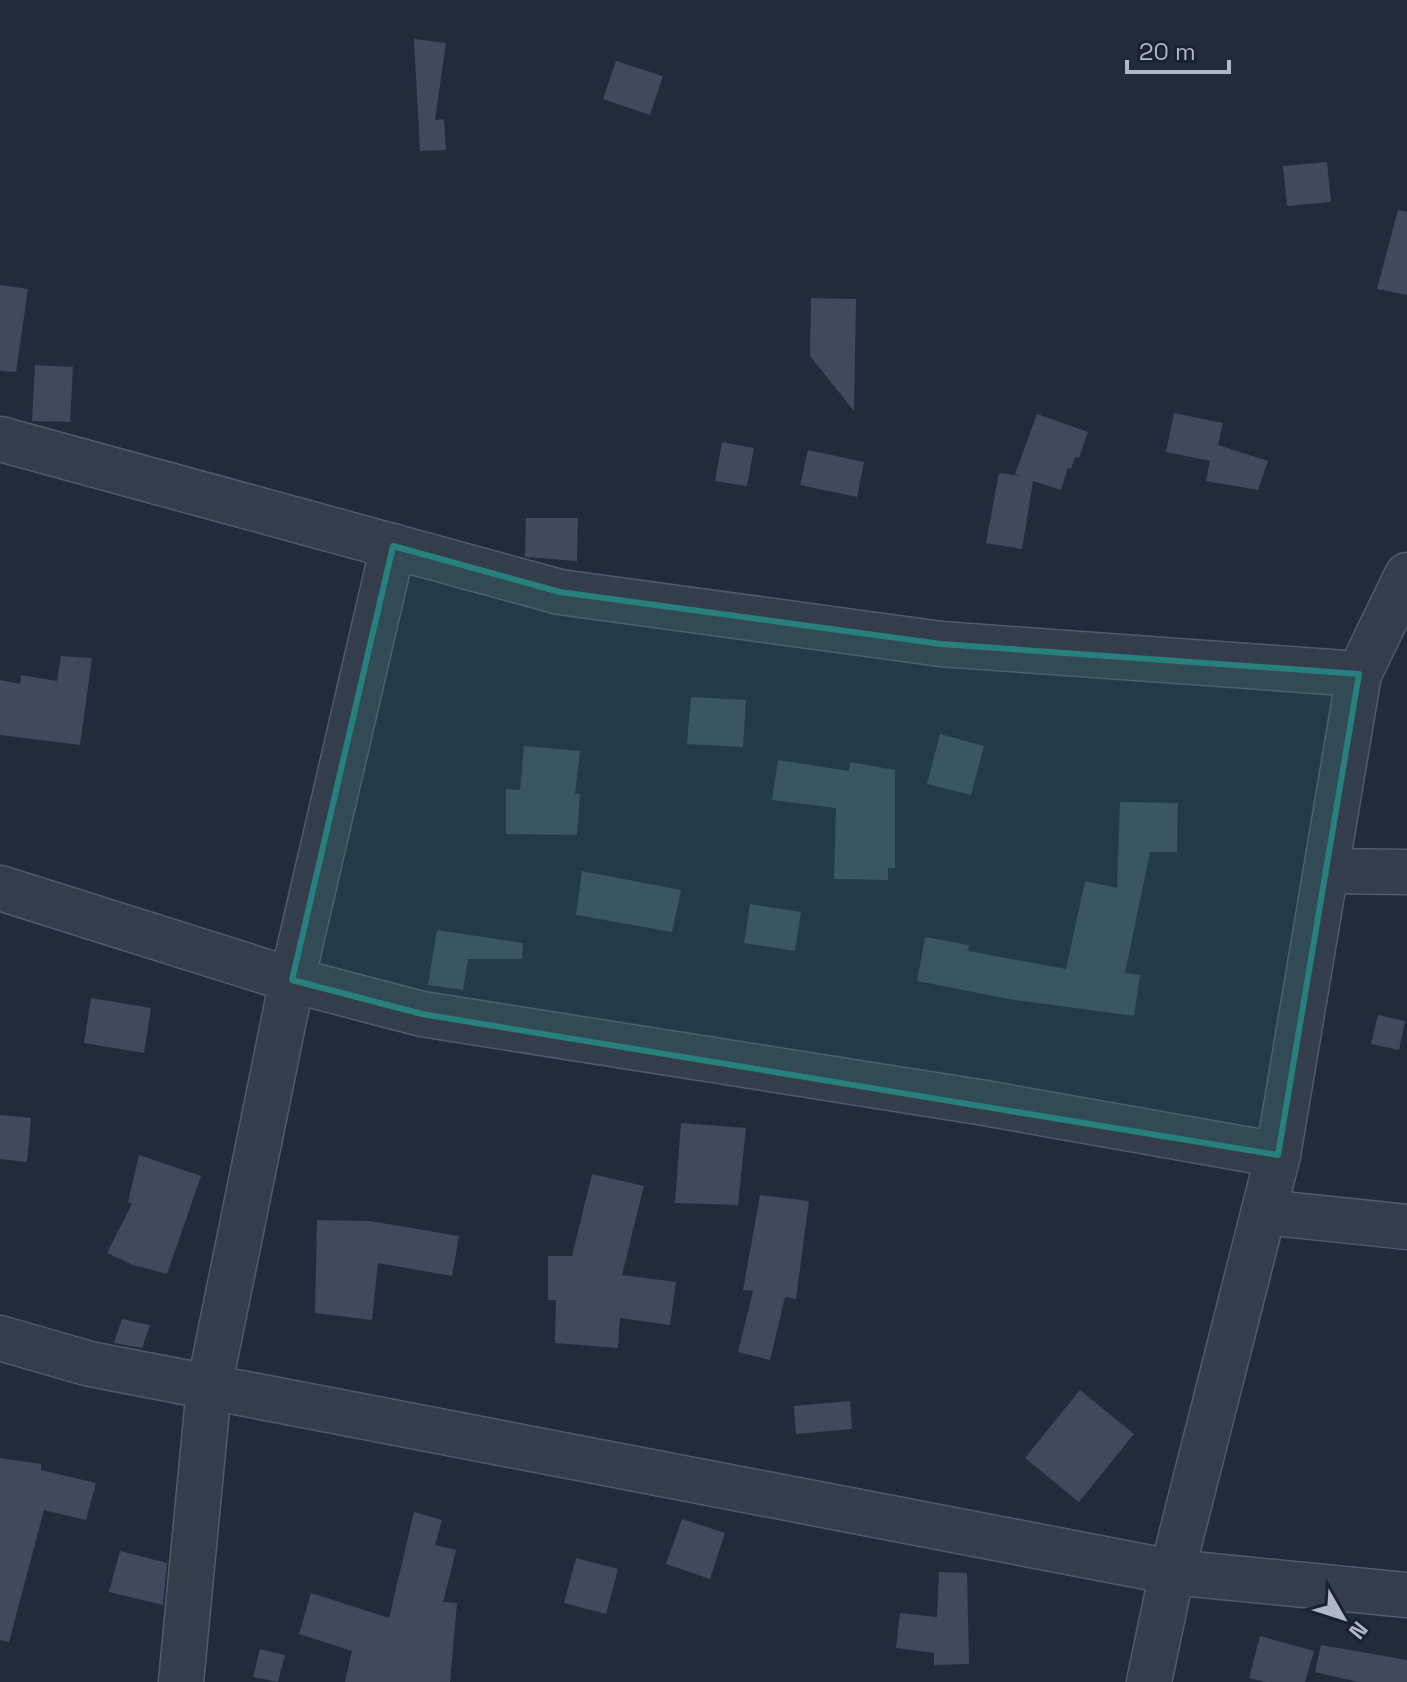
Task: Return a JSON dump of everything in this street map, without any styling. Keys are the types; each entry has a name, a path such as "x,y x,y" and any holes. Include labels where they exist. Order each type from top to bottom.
{"street":[{"path":"0,432 393,546"},
{"path":"0,439 560,592 926,642 1359,674"},
{"path":"181,1682 209,1388 292,980 393,546"},
{"path":"1149,1682 1172,1572 1278,1155 1359,674 1407,575"},
{"path":"1326,871 1407,872"},
{"path":"0,888 292,980 422,1014 964,1100 1278,1155"},
{"path":"1264,1212 1407,1227"},
{"path":"0,1338 90,1364 209,1388 1172,1572 1407,1595"}],"highlighted area":[{"path":"393,546 560,592 941,644 1359,674 1278,1155 422,1014 292,980"}],"building":[{"path":"414,39 446,43 435,120 444,119 446,150 420,151"},
{"path":"616,61 663,76 650,115 603,99"},
{"path":"1327,162 1331,202 1287,206 1283,166"},
{"path":"1398,210 1407,212 1407,295 1377,289"},
{"path":"0,285 28,289 16,372 0,371"},
{"path":"811,298 856,299 854,411 810,356"},
{"path":"35,365 73,367 70,422 32,421"},
{"path":"1174,413 1223,423 1218,445 1268,461 1258,490 1206,481 1210,461 1166,452"},
{"path":"1037,414 1088,432 1079,458 1075,457 1071,469 1068,468 1061,490 1033,481 1022,549 986,543 999,473 1021,476 1015,474"},
{"path":"722,442 754,448 747,486 715,481"},
{"path":"808,450 864,462 857,497 800,485"},
{"path":"526,518 578,518 577,561 525,557"},
{"path":"61,656 92,658 80,745 0,735 0,680 20,684 21,675 57,681"},
{"path":"691,697 746,700 743,747 687,744"},
{"path":"940,734 984,746 971,795 927,784"},
{"path":"524,746 580,751 575,794 580,794 577,835 506,834 506,789 520,790"},
{"path":"778,760 849,771 850,762 895,770 895,868 888,868 888,880 834,879 836,808 772,800"},
{"path":"1120,802 1178,803 1177,852 1150,852 1125,973 1140,975 1134,1016 1008,999 917,981 925,937 969,945 968,951 1066,969 1085,881 1117,888"},
{"path":"582,871 681,890 672,932 576,915"},
{"path":"750,904 801,912 795,951 744,943"},
{"path":"437,930 523,943 522,959 468,959 463,990 428,985"},
{"path":"91,998 151,1008 144,1053 84,1043"},
{"path":"1378,1015 1405,1021 1399,1050 1371,1044"},
{"path":"0,1115 31,1118 27,1162 0,1159"},
{"path":"681,1123 746,1128 738,1205 675,1203"},
{"path":"139,1155 201,1176 167,1274 133,1265 107,1253 132,1204 128,1202"},
{"path":"592,1174 644,1186 622,1275 676,1282 670,1325 620,1318 618,1348 555,1343 556,1300 548,1300 548,1256 572,1256"},
{"path":"760,1195 809,1201 796,1299 785,1297 770,1360 738,1352 753,1291 743,1290"},
{"path":"317,1220 370,1221 459,1236 452,1276 378,1263 372,1320 315,1313"},
{"path":"122,1319 150,1325 142,1348 114,1343"},
{"path":"1080,1390 1134,1434 1079,1502 1025,1458"},
{"path":"850,1401 852,1429 796,1434 794,1406"},
{"path":"0,1458 41,1464 41,1470 96,1483 86,1520 44,1510 9,1642 0,1640"},
{"path":"414,1512 442,1520 435,1545 456,1550 443,1602 457,1603 450,1682 345,1682 352,1651 299,1634 311,1593 389,1618"},
{"path":"682,1519 725,1533 710,1579 666,1564"},
{"path":"120,1551 167,1563 163,1605 109,1592"},
{"path":"576,1558 618,1569 606,1614 564,1603"},
{"path":"939,1572 967,1573 969,1664 934,1665 934,1653 896,1648 900,1613 937,1617"},
{"path":"1260,1636 1314,1651 1305,1682 1265,1682 1249,1678"},
{"path":"1321,1645 1407,1660 1407,1682 1358,1682 1315,1672"},
{"path":"260,1649 285,1655 278,1682 253,1677"}]}
